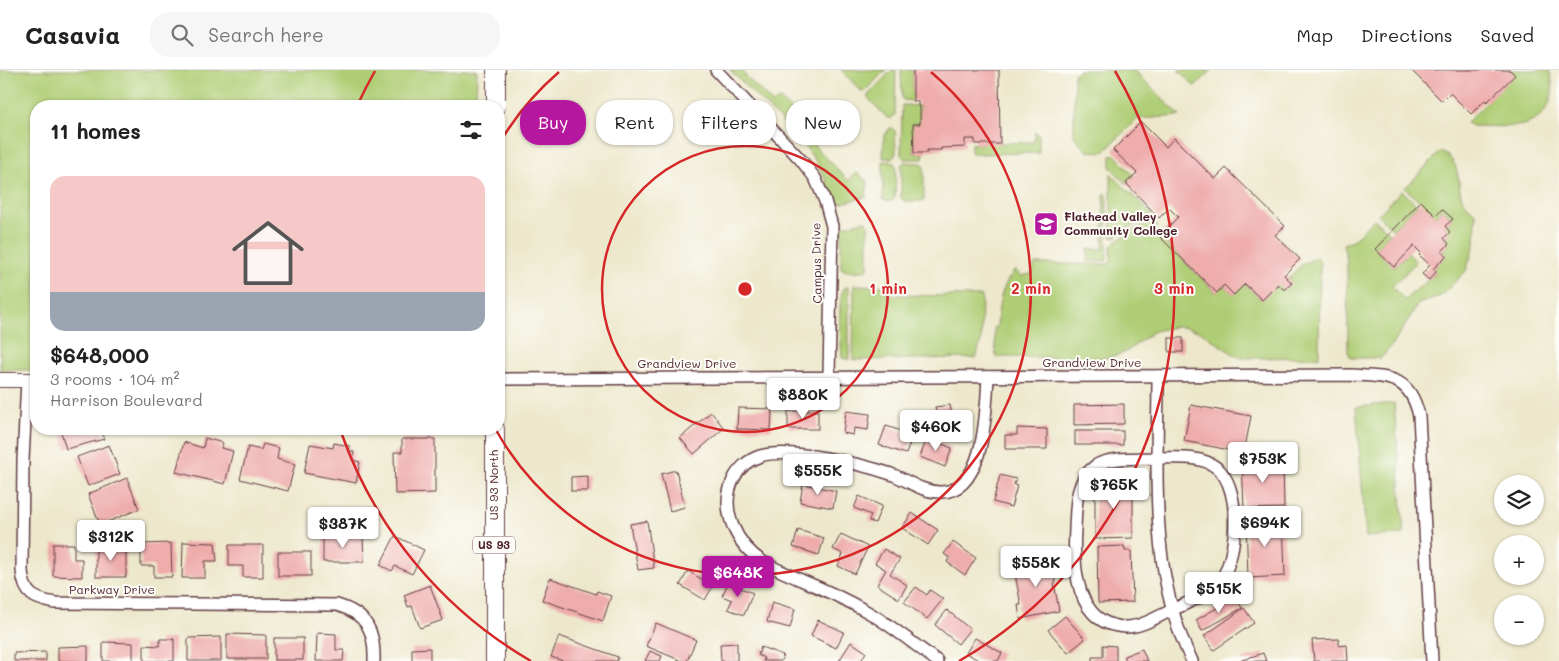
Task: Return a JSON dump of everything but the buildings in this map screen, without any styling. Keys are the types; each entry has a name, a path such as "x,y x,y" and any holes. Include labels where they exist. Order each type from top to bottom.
{"main road":[{"path":"496,70 496,100"},
{"name":"US 93 North","path":"495,435 495,661"}],"street":[{"name":"Campus Drive","path":"716,70 801,160 815,178 825,201 832,226 829,376"},
{"name":"Grandview Drive","path":"505,379 1352,375 1380,376 1393,379 1411,393 1419,416 1432,661"},
{"path":"1158,376 1160,543 1164,579 1177,627 1192,661"},
{"path":"937,661 892,627 867,611 841,597 775,569 752,553 742,543 730,518 729,492 733,480 740,469 750,461 762,456 781,454 855,463 895,476 930,491 951,491 960,486 967,478 973,468 980,447 986,424 988,377"},
{"path":"0,380 30,380"},
{"name":"Parkway Drive","path":"30,398 23,460 22,571 26,588 30,595 55,603 337,605 355,613 369,627 373,637 374,661"},
{"path":"1158,458 1192,459 1210,463 1228,480 1233,497 1234,526 1233,546 1225,573 1220,581 1207,593 1139,625 1127,627 1109,623 1093,613 1088,606 1079,589 1074,570 1077,496 1089,471 1097,465 1105,462 1158,458"}],"green space":[{"path":"0,70 477,70 476,100 30,100 30,370 0,370"},
{"path":"730,70 740,70 769,100 760,100"},
{"path":"841,70 886,70 865,91 861,91"},
{"path":"892,70 896,70 895,114 892,118 887,118 868,98 868,95"},
{"path":"901,70 913,70 913,101 903,100 902,98"},
{"path":"1078,70 1134,70 1180,116 1137,119 1104,152 1087,151 1074,136 1074,74"},
{"path":"1178,70 1212,70 1194,86"},
{"path":"1510,70 1549,70 1552,79 1552,96 1545,111 1532,122 1517,126 1472,126 1466,123 1514,75"},
{"path":"780,99 786,105 785,124 776,115 776,102"},
{"path":"902,105 920,106 920,124 913,124 914,153 924,153 923,159 905,159 901,155"},
{"path":"891,127 895,131 896,153 892,158 883,158 884,136"},
{"path":"1035,132 1039,135 1039,153 973,154 971,152 971,144 1034,142"},
{"path":"804,145 814,145 849,181 856,172 868,182 866,197 838,204 818,165"},
{"path":"1440,152 1448,156 1453,162 1458,175 1462,197 1476,214 1475,244 1466,271 1441,296 1418,304 1396,340 1381,358 1351,358 1348,352 1347,261 1343,244 1353,240 1374,219 1390,233 1375,249 1394,267 1408,253 1416,262 1392,287 1405,300 1436,273 1433,269 1446,256 1442,251 1449,243 1444,238 1450,232 1445,226 1453,219 1442,209 1436,216 1405,188"},
{"path":"1114,154 1134,176 1126,183 1111,168 1111,156"},
{"path":"883,161 893,162 896,166 895,198 892,201 885,201 883,199"},
{"path":"904,162 922,163 924,165 924,201 904,201 901,198 901,165"},
{"path":"1111,174 1152,214 1113,238 1111,237"},
{"path":"1402,190 1417,205 1393,230 1378,215"},
{"path":"1104,194 1107,194 1107,258 1106,261 1088,261 1088,249 1103,249"},
{"path":"1152,219 1158,225 1155,229 1159,236 1216,293 1224,285 1234,295 1245,284 1262,300 1278,284 1284,290 1291,283 1288,279 1301,265 1317,257 1320,263 1319,357 1249,358 1236,356 1201,332 1185,327 1174,327 1154,331 1126,352 1109,358 996,357 994,328 997,327 999,304 1006,283 1015,270 1021,276 1031,274 1035,264 1108,264 1111,260 1111,246"},
{"path":"867,222 868,226 868,268 865,271 846,271 841,268 841,230 843,226"},
{"path":"854,285 887,286 887,295 982,296 981,342 976,358 853,360"},
{"path":"849,286 849,360 842,358 840,313 843,289"},
{"path":"1394,403 1404,534 1366,537 1356,407"}],"place":[{"name":"Flathead Valley Community College","path":"1046,224"}]}
